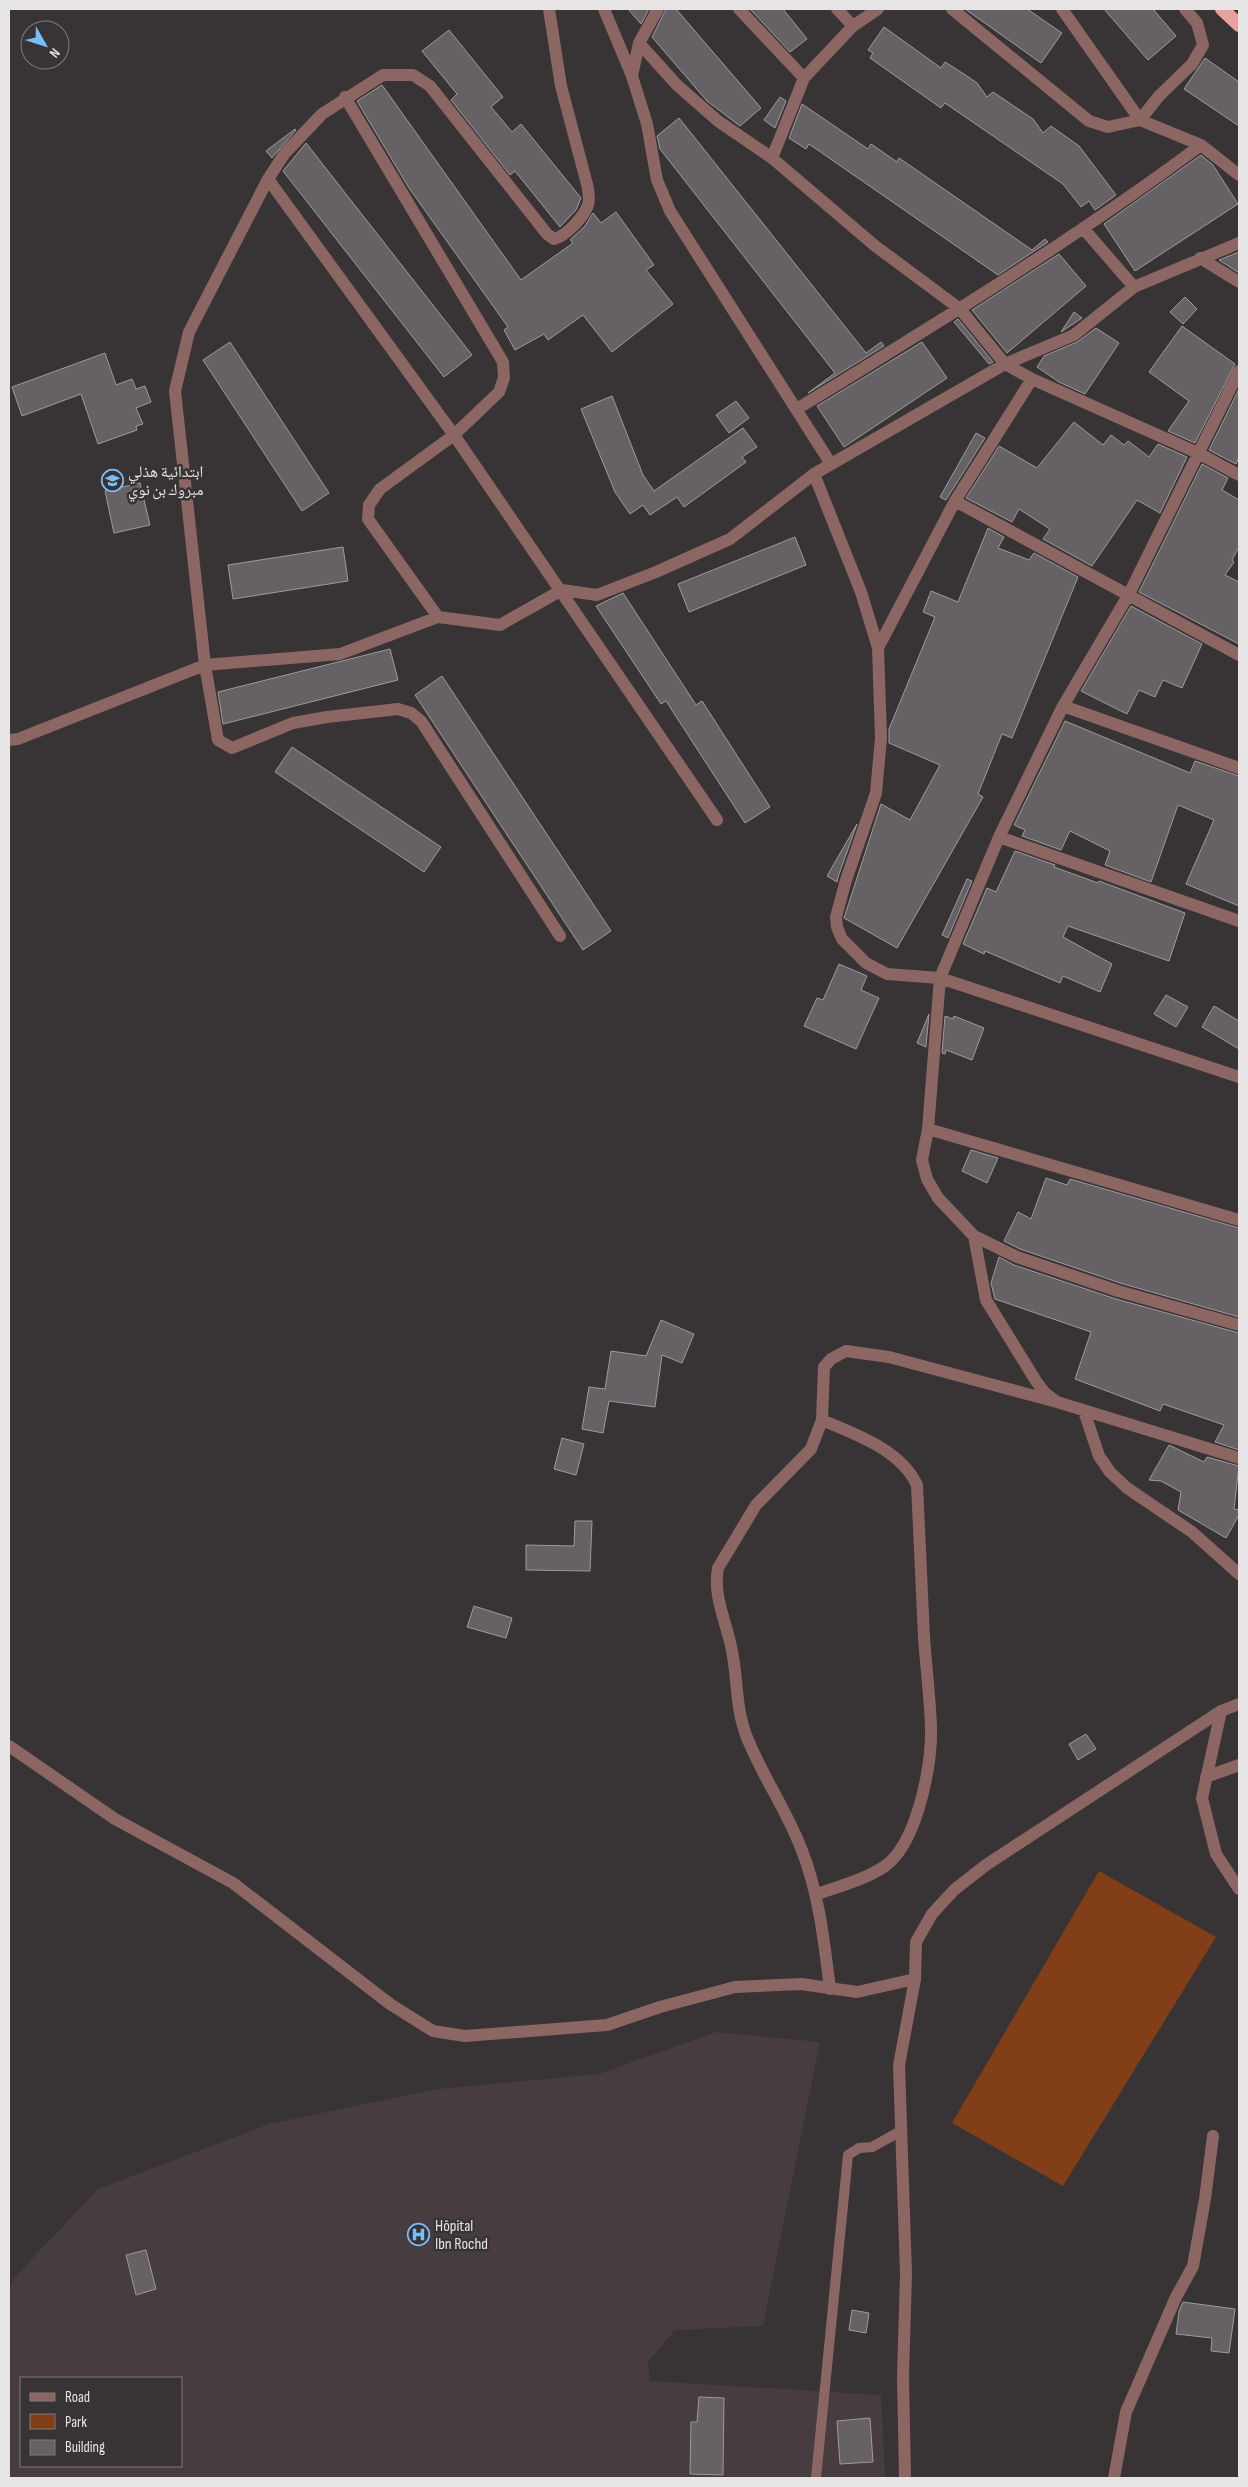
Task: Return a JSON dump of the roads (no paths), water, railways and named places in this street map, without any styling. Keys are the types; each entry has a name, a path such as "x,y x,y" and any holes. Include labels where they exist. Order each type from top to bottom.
{"highway":[{"path":"1222,9 1239,25"}],"street":[{"path":"549,9 561,86 588,188 589,204 580,218 559,238 554,239 546,234 430,86 413,74 384,74 345,97 322,114 285,153 268,179 189,332 175,391 206,665 218,740 232,748 293,723 398,709 411,713 420,721 560,936"},
{"path":"604,9 632,76 647,124 657,180 670,211 831,464"},
{"path":"632,76 639,43 658,9"},
{"path":"739,9 804,78"},
{"path":"837,9 853,26"},
{"path":"772,158 804,78 853,26 878,9"},
{"path":"952,9 1089,121 1108,127 1140,120 1159,96 1192,64 1203,45 1197,23 1185,9"},
{"path":"1062,9 1140,120 1201,145 1239,175"},
{"path":"639,43 677,85 718,121 772,158 874,245 960,309 1005,364 1032,379 1198,453 1239,475"},
{"path":"345,97 503,362 504,378 499,392 454,435 380,489 369,505 368,519 438,617"},
{"path":"797,409 960,309 1083,228 1201,145"},
{"path":"268,179 454,435 562,590 717,820"},
{"path":"1083,228 1134,288"},
{"path":"9,740 18,739 206,665 340,654 438,617 500,625 562,590 597,595 730,539 814,474 831,464 1005,364 1074,335 1134,288 1200,258 1239,243"},
{"path":"1200,258 1239,282"},
{"path":"1239,371 1129,594 1063,706 999,837 940,978 928,1129 922,1160 927,1179 938,1198 974,1236 1017,1257 1100,1285 1239,1325"},
{"path":"878,648 955,501 1032,379"},
{"path":"814,474 861,592 878,648 881,738 876,793 846,880 836,917 837,927 842,939 852,952 866,963 887,974 940,978 1239,1077"},
{"path":"955,501 1239,655"},
{"path":"1063,706 1239,768"},
{"path":"999,837 1239,921"},
{"path":"928,1129 1239,1220"},
{"path":"974,1236 986,1300 1036,1381 1045,1393 1057,1402"},
{"path":"830,1988 817,1894 801,1847 747,1736 738,1711 732,1647 718,1597 716,1579 725,1554 756,1505 811,1449 822,1420 824,1367 830,1359 846,1351 890,1356 1057,1402 1239,1458"},
{"path":"1084,1411 1099,1456 1110,1472 1127,1488 1192,1532 1239,1574"},
{"path":"817,1894 889,1864 902,1847 917,1815 926,1776 931,1728 926,1683 917,1485 911,1473 885,1451 822,1420"},
{"path":"905,2478 903,2376 906,2274 899,2065 916,1979 916,1942 932,1914 954,1890 986,1865 1221,1711 1239,1704"},
{"path":"1221,1711 1202,1798 1216,1854 1239,1889"},
{"path":"9,1746 115,1819 234,1883 390,2004 433,2031 464,2036 607,2025 660,2007 735,1987 801,1984 857,1992 916,1979"},
{"path":"1206,1777 1239,1765"},
{"path":"1114,2478 1126,2412 1176,2297 1193,2266 1205,2199 1213,2136"}],"lane":[{"path":"816,2478 848,2155 859,2148 872,2146 901,2131"}],"place":[{"name":"ابتدائية هذلي مبروك بن نوي","path":"112,480"},
{"name":"Hôpital Ibn Rochd","path":"419,2234"}]}
